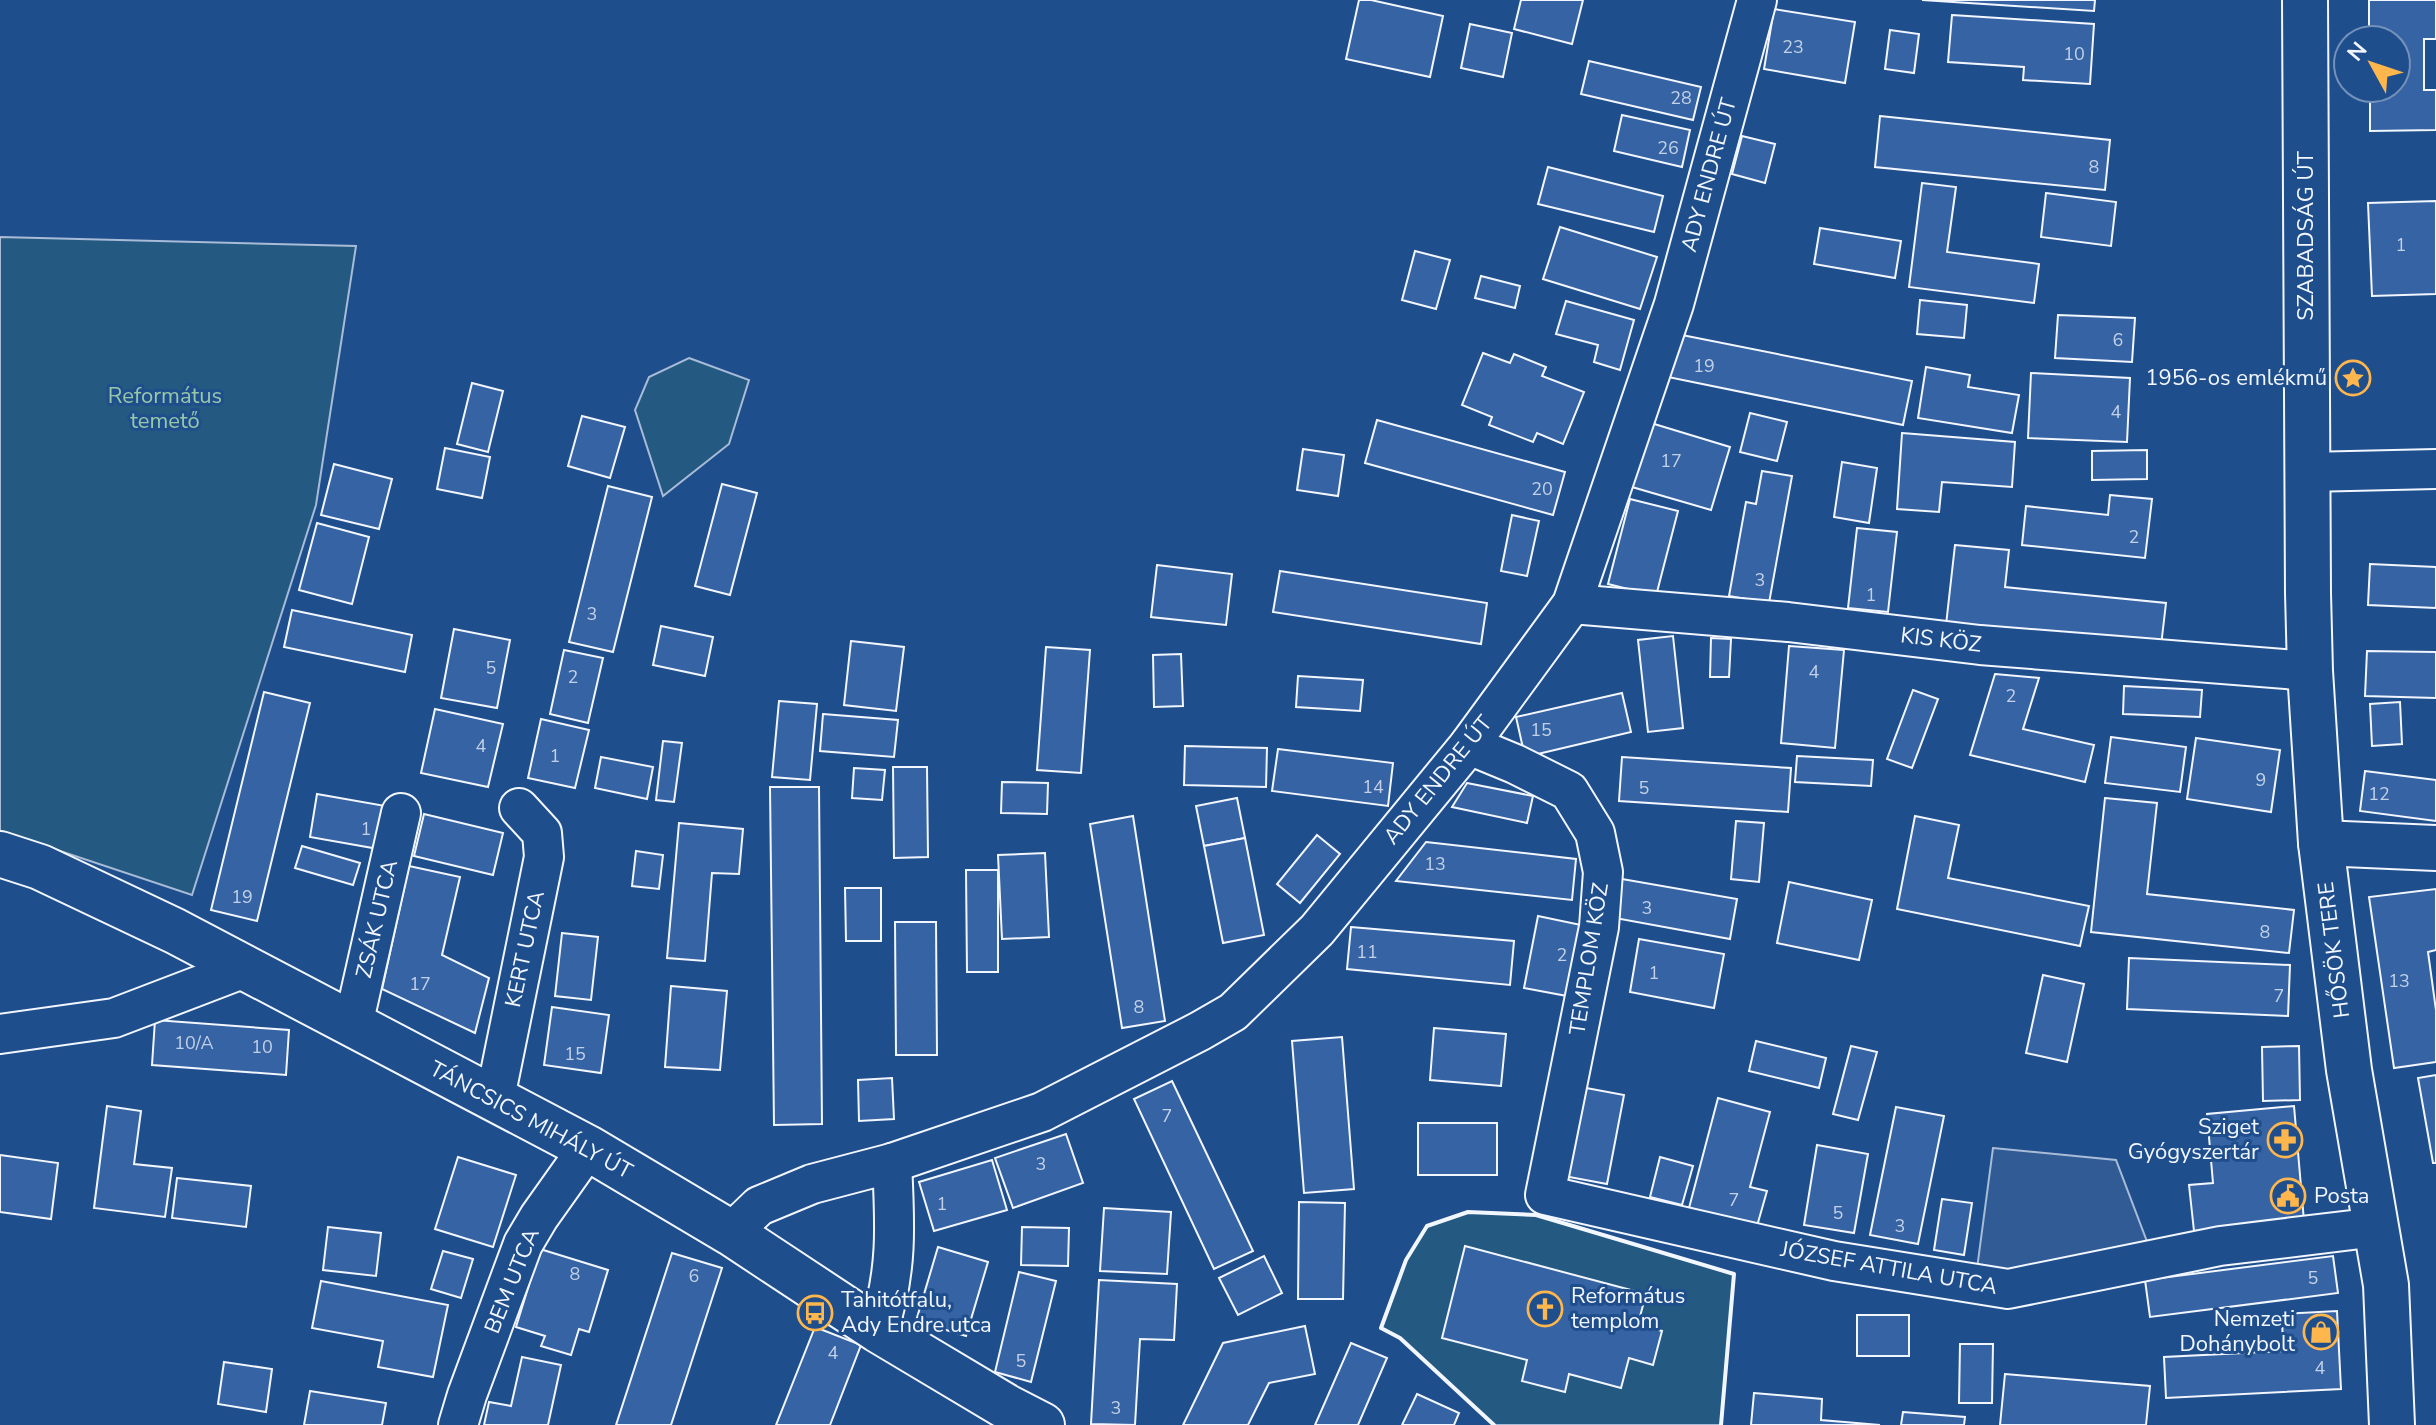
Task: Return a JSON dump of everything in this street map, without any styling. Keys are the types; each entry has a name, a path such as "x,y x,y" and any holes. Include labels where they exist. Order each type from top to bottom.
{"main road":[{"name":"SZABADSÁG ÚT","path":"2305,0 2307,472"},
{"name":"HŐSÖK TERE","path":"2307,472 2310,671 2321,843 2349,1070 2386,1285 2392,1425"},
{"path":"2321,843 2436,848"},
{"name":"TÁNCSICS MIHÁLY ÚT","path":"0,854 40,867 175,931 588,1148 731,1233 878,1330 1042,1425"}],"street":[{"name":"ADY ENDRE ÚT","path":"731,1233 759,1206 812,1184 892,1163 1042,1112 1233,1012 1317,930 1469,745 1572,604 1674,304 1757,0"},
{"path":"2307,472 2436,469"},
{"name":"KIS KÖZ","path":"1572,604 1788,622 1980,645 2310,671"},
{"name":"TEMPLOM KÖZ","path":"1469,745 1569,791 1595,833 1603,872 1599,927 1545,1195"},
{"name":"KERT UTCA","path":"495,1098 544,857 542,833 519,808"},
{"name":"ZSÁK UTCA","path":"353,1025 401,813"},
{"path":"0,1034 114,1018 245,968"},
{"name":"BEM UTCA","path":"458,1425 523,1244 588,1148"},
{"path":"878,1330 888,1302 896,1231 892,1163"},
{"name":"JÓZSEF ATTILA UTCA","path":"1545,1195 1834,1261 2008,1289 2220,1246 2377,1227"}],"green space":[{"name":"Református temető","path":"0,237 356,246 316,505 192,895 0,831"},
{"path":"689,358 749,380 729,444 663,496 635,410 649,377"},
{"path":"1468,1212 1536,1215 1734,1274 1721,1425 1494,1425 1400,1338 1381,1328 1406,1260 1427,1226"}],"shaded area":[{"path":"1993,1148 2116,1160 2154,1260 1975,1284"}],"building":[{"path":"1359,0 1443,16 1430,77 1346,59"},
{"path":"1521,0 1583,0 1572,44 1514,29"},
{"path":"1922,0 2095,0 2094,11"},
{"path":"2369,0 2436,0 2436,39 2424,39 2424,90 2436,90 2436,130 2370,131 2370,104 2412,104 2412,24 2369,24"},
{"path":"1774,9 1855,22 1845,83 1764,69"},
{"path":"1952,15 2094,24 2090,84 2023,80 2024,67 1948,62"},
{"path":"1470,24 1512,33 1503,77 1461,68"},
{"path":"1890,30 1919,34 1914,73 1885,69"},
{"path":"1589,61 1701,87 1693,120 1581,94"},
{"path":"1622,115 1690,130 1682,167 1614,151"},
{"path":"1880,116 2110,140 2105,190 1875,167"},
{"path":"1742,136 1775,144 1765,183 1732,174"},
{"path":"1548,167 1663,196 1654,232 1538,204"},
{"path":"1922,183 1956,187 1947,252 2039,264 2034,303 1909,287"},
{"path":"2046,193 2116,202 2111,246 2041,237"},
{"path":"2436,201 2436,294 2372,296 2368,203"},
{"path":"1560,227 1657,257 1640,309 1543,279"},
{"path":"1820,228 1901,241 1895,278 1814,264"},
{"path":"1415,251 1450,260 1436,309 1402,300"},
{"path":"1481,276 1520,286 1515,308 1475,298"},
{"path":"1920,300 1967,305 1964,338 1917,334"},
{"path":"1566,301 1634,320 1620,370 1594,362 1598,345 1556,334"},
{"path":"2058,315 2135,318 2132,362 2055,358"},
{"path":"1677,334 1912,381 1903,425 1668,377"},
{"path":"1483,353 1510,363 1514,354 1546,367 1542,376 1584,392 1563,444 1537,433 1533,442 1489,425 1492,417 1462,405"},
{"path":"1926,367 1970,375 1968,387 2019,395 2012,433 1918,418"},
{"path":"2031,373 2130,378 2127,442 2028,438"},
{"path":"472,383 503,391 488,452 457,444"},
{"path":"1750,413 1787,422 1777,461 1740,452"},
{"path":"582,416 625,427 610,478 568,466"},
{"path":"1377,420 1565,472 1553,515 1365,463"},
{"path":"1651,423 1730,447 1711,510 1632,487"},
{"path":"1902,433 2015,442 2012,487 1942,482 1939,512 1897,509"},
{"path":"445,448 490,457 482,498 437,489"},
{"path":"1303,449 1344,455 1338,496 1297,490"},
{"path":"2147,450 2147,479 2092,480 2092,451"},
{"path":"1842,462 1877,468 1869,523 1834,517"},
{"path":"334,464 392,479 379,529 321,515"},
{"path":"1762,471 1792,476 1769,603 1729,596 1746,502 1756,504"},
{"path":"722,484 757,493 730,595 695,586"},
{"path":"608,486 652,497 613,652 569,642"},
{"path":"2110,495 2152,499 2145,558 2022,545 2026,506 2108,515"},
{"path":"1630,499 1678,511 1656,596 1608,584"},
{"path":"1512,515 1539,521 1527,576 1501,571"},
{"path":"317,523 369,537 352,604 299,590"},
{"path":"1857,528 1897,532 1888,612 1848,608"},
{"path":"1955,545 2009,550 2005,587 2166,603 2161,646 1946,625"},
{"path":"2370,564 2436,567 2436,608 2368,605"},
{"path":"1157,565 1232,574 1226,625 1151,617"},
{"path":"1280,571 1487,603 1481,644 1273,612"},
{"path":"292,610 412,635 405,672 284,647"},
{"path":"661,626 713,637 705,676 653,665"},
{"path":"454,629 510,640 497,708 441,698"},
{"path":"1673,636 1683,728 1648,732 1638,640"},
{"path":"1711,638 1731,639 1729,677 1710,677"},
{"path":"851,641 904,647 896,711 844,705"},
{"path":"1789,646 1844,650 1835,748 1781,743"},
{"path":"1046,647 1090,650 1081,773 1037,770"},
{"path":"564,650 603,658 588,723 550,714"},
{"path":"2367,651 2436,652 2436,698 2365,696"},
{"path":"1181,654 1183,706 1154,707 1153,655"},
{"path":"1995,674 2039,678 2023,729 2094,745 2085,782 1970,755"},
{"path":"1298,676 1363,680 1360,711 1296,707"},
{"path":"2124,686 2202,690 2200,717 2123,714"},
{"path":"1913,690 1938,699 1912,768 1887,759"},
{"path":"264,692 310,703 257,921 211,910"},
{"path":"1622,693 1631,732 1525,757 1516,717"},
{"path":"779,701 817,704 810,780 772,777"},
{"path":"2400,702 2402,744 2372,746 2370,704"},
{"path":"435,709 503,724 488,787 421,773"},
{"path":"823,714 898,720 894,757 820,751"},
{"path":"541,719 589,730 575,788 528,778"},
{"path":"2111,737 2186,747 2180,792 2105,783"},
{"path":"2196,738 2280,750 2271,812 2187,799"},
{"path":"663,741 682,743 674,802 656,800"},
{"path":"1185,746 1267,748 1266,787 1184,785"},
{"path":"1278,749 1393,763 1388,806 1272,791"},
{"path":"1797,756 1873,760 1871,786 1795,782"},
{"path":"601,757 653,767 647,799 595,788"},
{"path":"1622,757 1791,768 1788,812 1619,801"},
{"path":"893,767 927,767 928,857 894,858"},
{"path":"854,768 885,770 882,800 852,798"},
{"path":"2365,771 2436,780 2436,821 2360,811"},
{"path":"1002,782 1048,783 1047,814 1001,813"},
{"path":"1467,783 1533,796 1527,823 1452,807"},
{"path":"770,787 819,787 822,1124 774,1125"},
{"path":"317,794 391,807 384,850 310,837"},
{"path":"1237,798 1245,838 1204,846 1196,806"},
{"path":"2105,798 2157,803 2147,894 2294,910 2289,953 2091,932"},
{"path":"424,814 503,833 493,875 414,856"},
{"path":"1133,816 1165,1021 1122,1028 1090,824"},
{"path":"1915,816 1959,825 1948,878 2089,906 2080,946 1897,909"},
{"path":"1736,821 1764,823 1759,882 1731,879"},
{"path":"679,823 743,829 739,874 712,873 705,961 667,958"},
{"path":"1317,835 1340,854 1300,903 1277,884"},
{"path":"1245,838 1264,935 1223,943 1204,846"},
{"path":"1426,842 1576,859 1572,900 1396,881"},
{"path":"302,846 360,863 353,885 295,868"},
{"path":"636,851 663,855 659,889 632,886"},
{"path":"1045,853 1049,937 1002,939 998,855"},
{"path":"409,866 460,877 442,955 489,978 475,1033 382,989"},
{"path":"966,870 998,870 998,972 967,972"},
{"path":"1622,879 1737,899 1730,939 1615,918"},
{"path":"1789,882 1872,900 1859,960 1777,943"},
{"path":"845,888 881,888 881,941 846,941"},
{"path":"2436,889 2436,950 2428,952 2436,1010 2436,1062 2394,1068 2369,897"},
{"path":"1538,916 1581,925 1567,996 1524,988"},
{"path":"895,922 936,922 937,1055 896,1055"},
{"path":"1351,927 1514,941 1510,985 1347,969"},
{"path":"562,933 598,937 591,1000 555,996"},
{"path":"1639,939 1724,954 1714,1008 1630,992"},
{"path":"2129,958 2290,965 2288,1016 2127,1009"},
{"path":"2043,975 2084,984 2067,1062 2026,1053"},
{"path":"671,986 727,991 720,1070 665,1067"},
{"path":"552,1007 609,1015 601,1073 544,1065"},
{"path":"155,1020 289,1030 286,1075 152,1065"},
{"path":"1434,1028 1506,1034 1501,1086 1430,1080"},
{"path":"1342,1037 1354,1189 1304,1193 1292,1041"},
{"path":"1756,1041 1826,1058 1819,1088 1749,1071"},
{"path":"1851,1046 1877,1052 1858,1120 1833,1114"},
{"path":"2299,1046 2300,1100 2263,1101 2262,1047"},
{"path":"2436,1075 2436,1163 2433,1163 2418,1078"},
{"path":"892,1078 894,1119 859,1121 858,1080"},
{"path":"1172,1081 1253,1251 1214,1269 1134,1099"},
{"path":"1581,1087 1624,1095 1607,1184 1564,1176"},
{"path":"1718,1098 1770,1112 1750,1187 1767,1191 1757,1226 1689,1208"},
{"path":"107,1106 141,1111 134,1164 172,1168 165,1217 94,1208"},
{"path":"2294,1106 2304,1221 2194,1231 2189,1185 2213,1183 2207,1114"},
{"path":"1896,1107 1944,1116 1918,1244 1870,1235"},
{"path":"1418,1123 1497,1123 1497,1175 1418,1175"},
{"path":"1066,1134 1083,1183 1013,1208 995,1158"},
{"path":"1817,1145 1868,1154 1854,1233 1804,1225"},
{"path":"0,1155 58,1163 51,1219 0,1212"},
{"path":"458,1157 516,1175 493,1247 435,1229"},
{"path":"1660,1157 1693,1166 1682,1205 1650,1197"},
{"path":"992,1160 1007,1210 934,1231 919,1182"},
{"path":"177,1178 251,1186 246,1227 172,1218"},
{"path":"1942,1199 1972,1203 1964,1255 1934,1250"},
{"path":"1299,1202 1345,1203 1343,1299 1298,1299"},
{"path":"1104,1208 1171,1212 1167,1274 1100,1271"},
{"path":"328,1227 381,1233 376,1276 323,1270"},
{"path":"1022,1227 1069,1228 1068,1266 1021,1265"},
{"name":"Református templom","path":"1465,1246 1646,1294 1638,1324 1662,1331 1653,1365 1629,1358 1621,1388 1569,1374 1565,1392 1522,1381 1527,1360 1442,1338"},
{"path":"938,1247 988,1262 966,1336 916,1321"},
{"path":"540,1249 608,1270 589,1332 579,1329 571,1355 541,1346 545,1336 516,1327"},
{"path":"443,1251 473,1259 461,1298 431,1289"},
{"path":"672,1253 722,1268 671,1425 616,1425"},
{"path":"1264,1256 1282,1293 1238,1315 1219,1278"},
{"path":"2333,1256 2338,1293 2150,1317 2145,1280"},
{"path":"1019,1272 1056,1281 1031,1382 995,1372"},
{"path":"1099,1280 1177,1284 1174,1340 1140,1339 1135,1425 1091,1424"},
{"path":"321,1281 448,1305 433,1377 378,1367 383,1341 312,1328"},
{"path":"2337,1311 2341,1389 2166,1398 2164,1357 2283,1351 2282,1314"},
{"path":"1857,1315 1909,1315 1909,1356 1857,1356"},
{"path":"1305,1326 1315,1374 1269,1383 1248,1425 1183,1425 1223,1343"},
{"path":"815,1327 861,1345 830,1425 776,1425"},
{"path":"1351,1343 1387,1358 1358,1425 1315,1425"},
{"path":"1960,1344 1993,1344 1992,1403 1959,1403"},
{"path":"522,1357 561,1365 548,1425 484,1425 489,1402 511,1406"},
{"path":"224,1362 272,1369 266,1412 218,1404"},
{"path":"2005,1374 2150,1386 2146,1425 2000,1425"},
{"path":"310,1391 386,1403 382,1425 304,1425"},
{"path":"1754,1393 1822,1399 1821,1420 1880,1425 1751,1425"},
{"path":"1417,1394 1459,1413 1454,1425 1402,1425"},
{"path":"1903,1412 1965,1417 1964,1425 1901,1425"}],"wall":[{"path":"1494,1425 1400,1338 1381,1328 1406,1260 1427,1226 1468,1212 1536,1215 1734,1274 1721,1425"}],"place":[{"name":"1956-os emlékmű","path":"2353,378"},
{"name":"Sziget Gyógyszertár","path":"2285,1140"},
{"name":"Posta","path":"2288,1196"},
{"name":"Református templom","path":"1545,1309"},
{"name":"Tahitótfalu, Ady Endre utca","path":"815,1313"},
{"name":"Nemzeti Dohánybolt","path":"2321,1332"}]}
